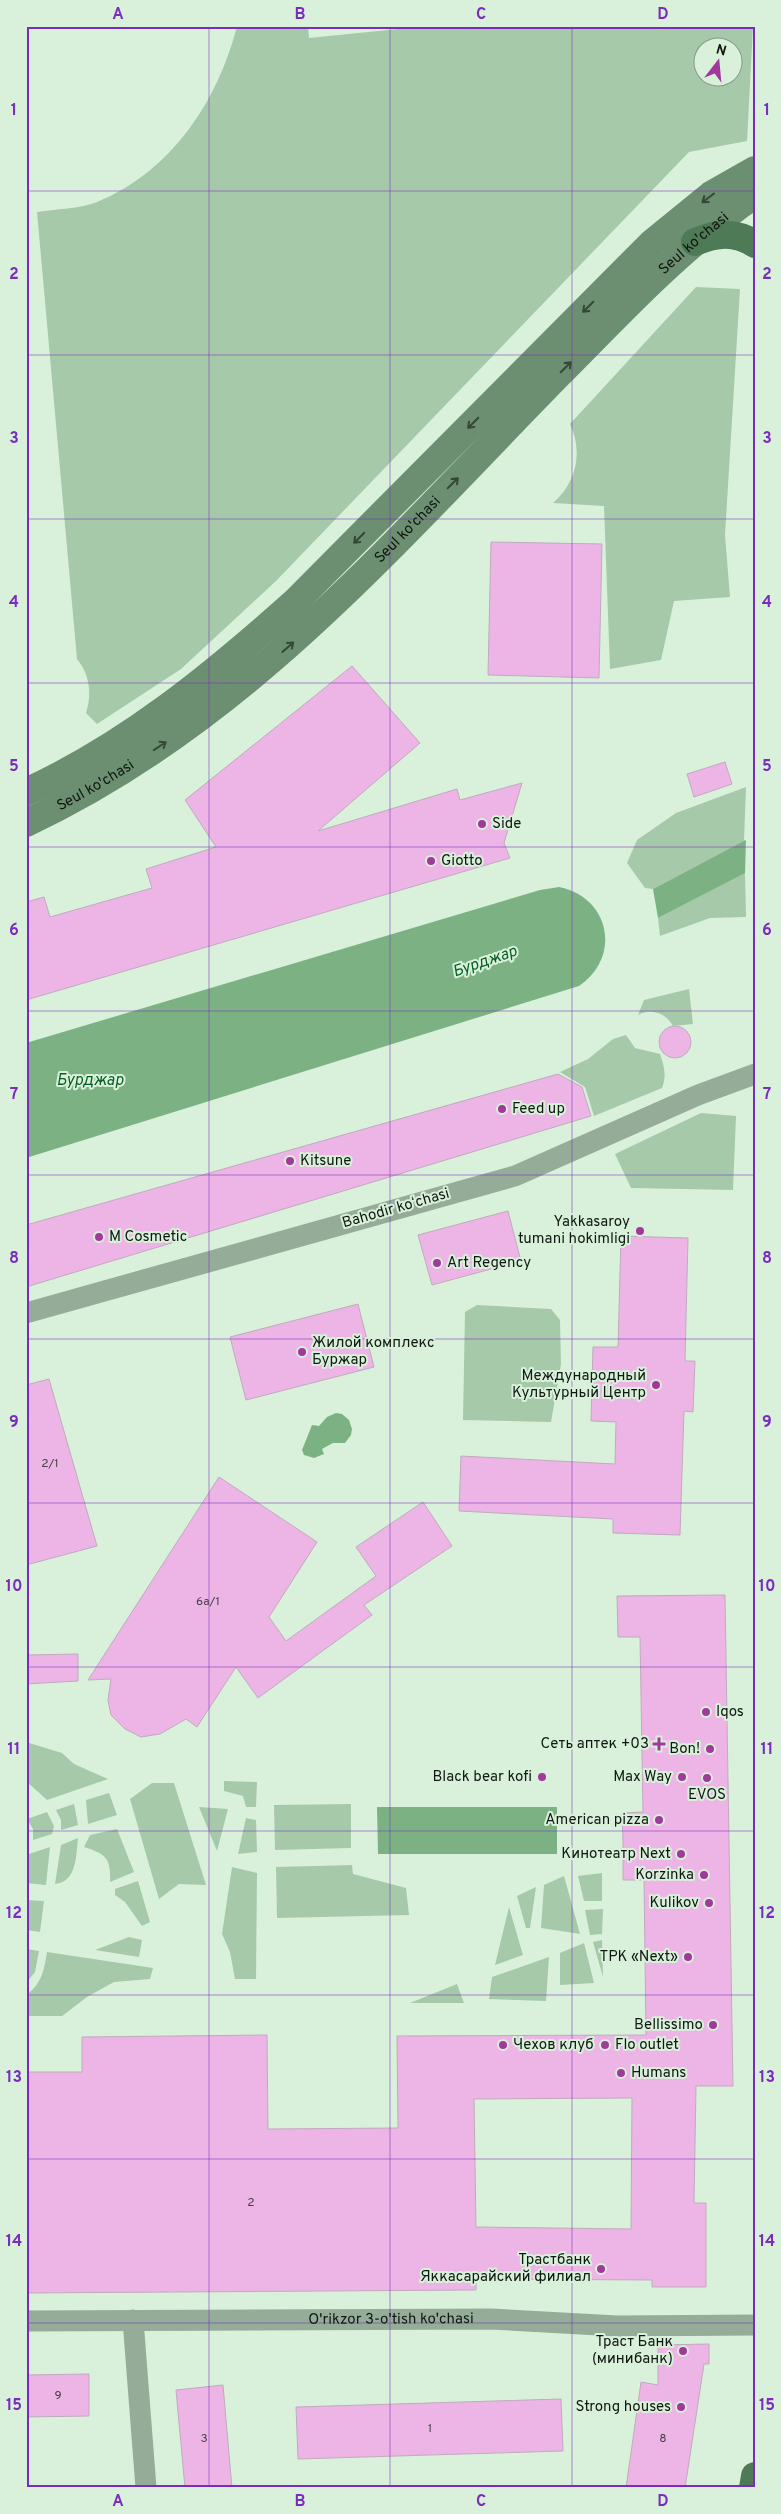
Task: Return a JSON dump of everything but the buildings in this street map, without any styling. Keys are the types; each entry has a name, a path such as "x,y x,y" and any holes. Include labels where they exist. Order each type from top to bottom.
{"main road":[{"name":"Seul ko'chasi","path":"26,823 115,775 165,743 223,700 290,645 670,261 695,242 753,178"},
{"name":"Seul ko'chasi","path":"26,792 122,740 198,686 248,644 301,596 652,243 711,195 753,178"},
{"path":"695,242 722,234 736,235 755,244"},
{"path":"753,2488 755,2476"}],"street":[{"name":"Bahodir koʻchasi","path":"26,1313 515,1176 698,1096 755,1074"},
{"name":"O'rikzor 3-o'tish ko'chasi","path":"26,2321 492,2319 617,2326 755,2326"},
{"path":"133,2320 146,2488"}],"shaded area":[{"path":"237,26 308,26 309,38 428,26 753,26 747,141 689,152 276,581 181,669 97,724 86,713 89,685 85,672 77,659 37,212 97,202 123,189 147,172 169,153 188,131 218,81 229,54"},
{"path":"696,287 740,289 725,535 730,597 674,601 661,660 610,669 604,506 553,503 568,486 575,466 577,456 576,445 570,424"},
{"path":"746,787 744,841 653,889 645,888 627,863 637,840 676,813"},
{"path":"745,873 746,917 710,918 660,936 658,918"},
{"path":"689,989 693,1024 673,1026 662,1015 653,1012 638,1015 644,1000"},
{"path":"626,1035 635,1048 660,1054 664,1067 664,1083 662,1088 594,1116 585,1087 560,1072 588,1059 613,1039"},
{"path":"701,1113 736,1116 733,1190 631,1188 615,1154"},
{"path":"477,1305 551,1309 560,1320 561,1364 551,1422 463,1420 465,1312"},
{"path":"26,1742 62,1753 74,1764 108,1779 47,1800 26,1781"},
{"path":"224,1781 257,1782 256,1807 246,1807 243,1796 224,1791"},
{"path":"152,1783 174,1783 206,1885 179,1884 159,1899 130,1799"},
{"path":"109,1793 117,1815 88,1824 86,1800"},
{"path":"74,1804 78,1825 61,1830 61,1820 56,1810"},
{"path":"351,1804 351,1848 275,1850 274,1805"},
{"path":"199,1807 228,1809 217,1851"},
{"path":"47,1812 54,1826 52,1834 33,1840 33,1829 27,1819"},
{"path":"246,1818 256,1820 257,1852 238,1854"},
{"path":"117,1829 134,1872 110,1882 106,1858 84,1847 90,1835"},
{"path":"78,1838 76,1860 71,1873 68,1878 55,1884 61,1845"},
{"path":"50,1847 46,1885 26,1883 26,1855"},
{"path":"352,1865 353,1874 406,1888 409,1915 277,1918 276,1867"},
{"path":"232,1867 257,1873 256,1979 235,1979 230,1952 222,1934"},
{"path":"602,1873 602,1901 584,1901 578,1876"},
{"path":"564,1876 580,1934 541,1928 544,1885"},
{"path":"138,1881 150,1922 142,1926 125,1902 115,1895 115,1889"},
{"path":"536,1887 530,1928 526,1928 517,1896"},
{"path":"26,1900 44,1901 40,1932 26,1930"},
{"path":"509,1907 523,1955 495,1965"},
{"path":"603,1909 602,1934 590,1935 585,1910"},
{"path":"129,1937 142,1940 139,1957 95,1950"},
{"path":"602,1940 603,1977 593,1942"},
{"path":"584,1943 594,1983 560,1985 560,1953"},
{"path":"26,1949 39,1951 35,1972 26,1983"},
{"path":"47,1952 153,1968 150,1979 114,1982 87,1997 62,2016 26,2016 26,1995 39,1981"},
{"path":"549,1957 546,2001 489,1999 492,1977"},
{"path":"457,1984 464,2003 410,2003"}],"water":[{"path":"755,835 755,868 658,918 653,889"},
{"name":"Бурджар","path":"559,887 576,893 590,903 599,915 604,929 605,945 601,960 593,974 579,986 26,1158 26,1043 540,890"},
{"path":"336,1413 342,1414 349,1420 352,1429 351,1435 345,1443 333,1443 322,1449 324,1454 314,1458 304,1455 302,1450 312,1425 319,1426 327,1417"},
{"path":"377,1807 557,1807 557,1854 378,1854"}],"pier":[{"path":"755,833 755,871 745,876 746,837"}],"place":[{"name":"Side","path":"482,824"},
{"name":"Giotto","path":"431,861"},
{"name":"Feed up","path":"502,1109"},
{"name":"Kitsune","path":"290,1161"},
{"name":"Yakkasaroy tumani hokimligi","path":"640,1231"},
{"name":"M Cosmetic","path":"99,1237"},
{"name":"Art Regency","path":"437,1263"},
{"name":"Жилой комплекс Буржар","path":"302,1352"},
{"name":"Международный Культурный Центр","path":"656,1385"},
{"name":"Iqos","path":"706,1712"},
{"name":"Сеть аптек +03","path":"659,1744"},
{"name":"Bon!","path":"710,1749"},
{"name":"Black bear kofi","path":"542,1777"},
{"name":"Max Way","path":"682,1777"},
{"name":"EVOS","path":"707,1778"},
{"name":"American pizza","path":"659,1820"},
{"name":"Кинотеатр Next","path":"681,1854"},
{"name":"Korzinka","path":"704,1875"},
{"name":"Kulikov","path":"709,1903"},
{"name":"ТРК «Next»","path":"688,1957"},
{"name":"Bellissimo","path":"713,2025"},
{"name":"Чехов клуб","path":"503,2045"},
{"name":"Flo outlet","path":"605,2045"},
{"name":"Humans","path":"621,2073"},
{"name":"Трастбанк Яккасарайский филиал","path":"601,2269"},
{"name":"Траст Банк (минибанк)","path":"683,2351"},
{"name":"Strong houses","path":"681,2407"}]}
